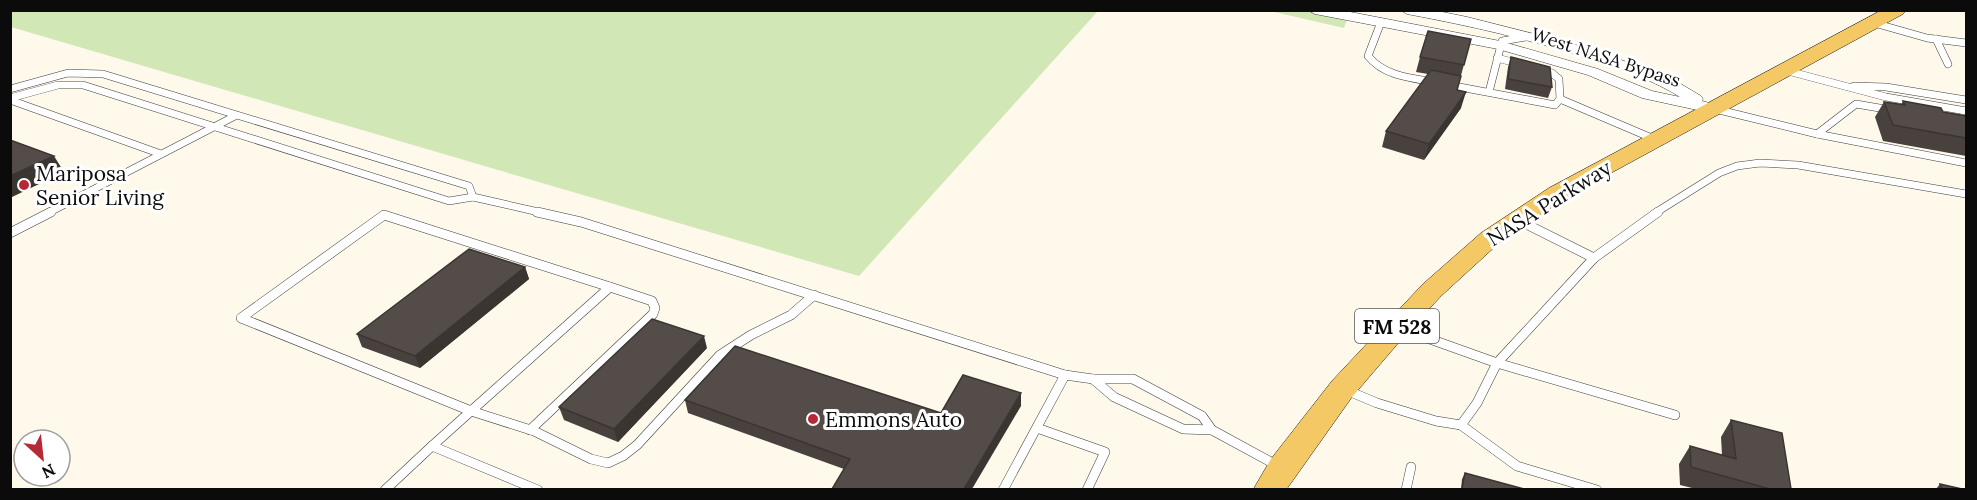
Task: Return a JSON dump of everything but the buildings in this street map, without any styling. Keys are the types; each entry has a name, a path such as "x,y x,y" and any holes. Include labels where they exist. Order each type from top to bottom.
{"main road":[{"name":"FM 528","path":"1711,108 1897,10"},
{"name":"NASA Parkway","path":"1276,479 1342,389 1396,327 1466,258 1516,219 1557,193 1711,108"}],"street":[{"name":"West NASA Bypass","path":"1315,10 1381,22 1499,52 1582,69 1648,95 1711,108"},
{"name":"West NASA Bypass","path":"1407,10 1535,37 1660,78 1711,108"}],"lane":[{"path":"1381,22 1368,56 1371,62 1397,74 1555,105 1560,99 1559,79 1552,73 1499,52"},
{"path":"1874,23 1936,39 1966,43"},
{"path":"1489,92 1502,41 1510,38 1535,37"},
{"path":"1936,39 1948,64"},
{"path":"1784,69 1839,86 1886,97 1966,111"},
{"path":"10,89 54,76 87,71 469,186 473,197"},
{"path":"10,99 51,86 82,85 448,201 473,197 581,222 1065,375 1093,379 1133,380 1202,416 1212,430 1276,479"},
{"path":"1839,86 1886,87 1966,100"},
{"path":"1886,97 1888,110"},
{"path":"10,99 161,154"},
{"path":"1560,99 1654,139"},
{"path":"1817,134 1856,104 1899,112"},
{"path":"1711,108 1817,134 1966,163"},
{"path":"10,233 235,116"},
{"path":"1461,425 1477,403 1497,363 1594,258 1635,226 1719,173 1737,166 1760,163 1798,165 1966,194"},
{"path":"530,430 653,314 655,308 652,301 384,215 241,318 471,411 530,430 591,459 608,463 623,456 637,445 720,355 751,335 791,315 814,295"},
{"path":"1516,219 1594,258"},
{"path":"385,489 610,287"},
{"path":"1396,327 1497,363 1675,415"},
{"path":"1003,489 1065,375"},
{"path":"1093,379 1114,397 1183,429 1212,430"},
{"path":"1342,389 1377,403 1436,421 1461,425 1517,466 1597,489"},
{"path":"1036,428 1105,452 1087,489"},
{"path":"432,446 538,489"},
{"path":"1407,489 1411,466"}],"green space":[{"path":"10,11 1098,11 859,276 11,27"},
{"path":"1270,11 1350,11 1344,28"}],"place":[{"name":"Mariposa Senior Living","path":"24,185"},
{"name":"Emmons Auto","path":"813,419"}]}
